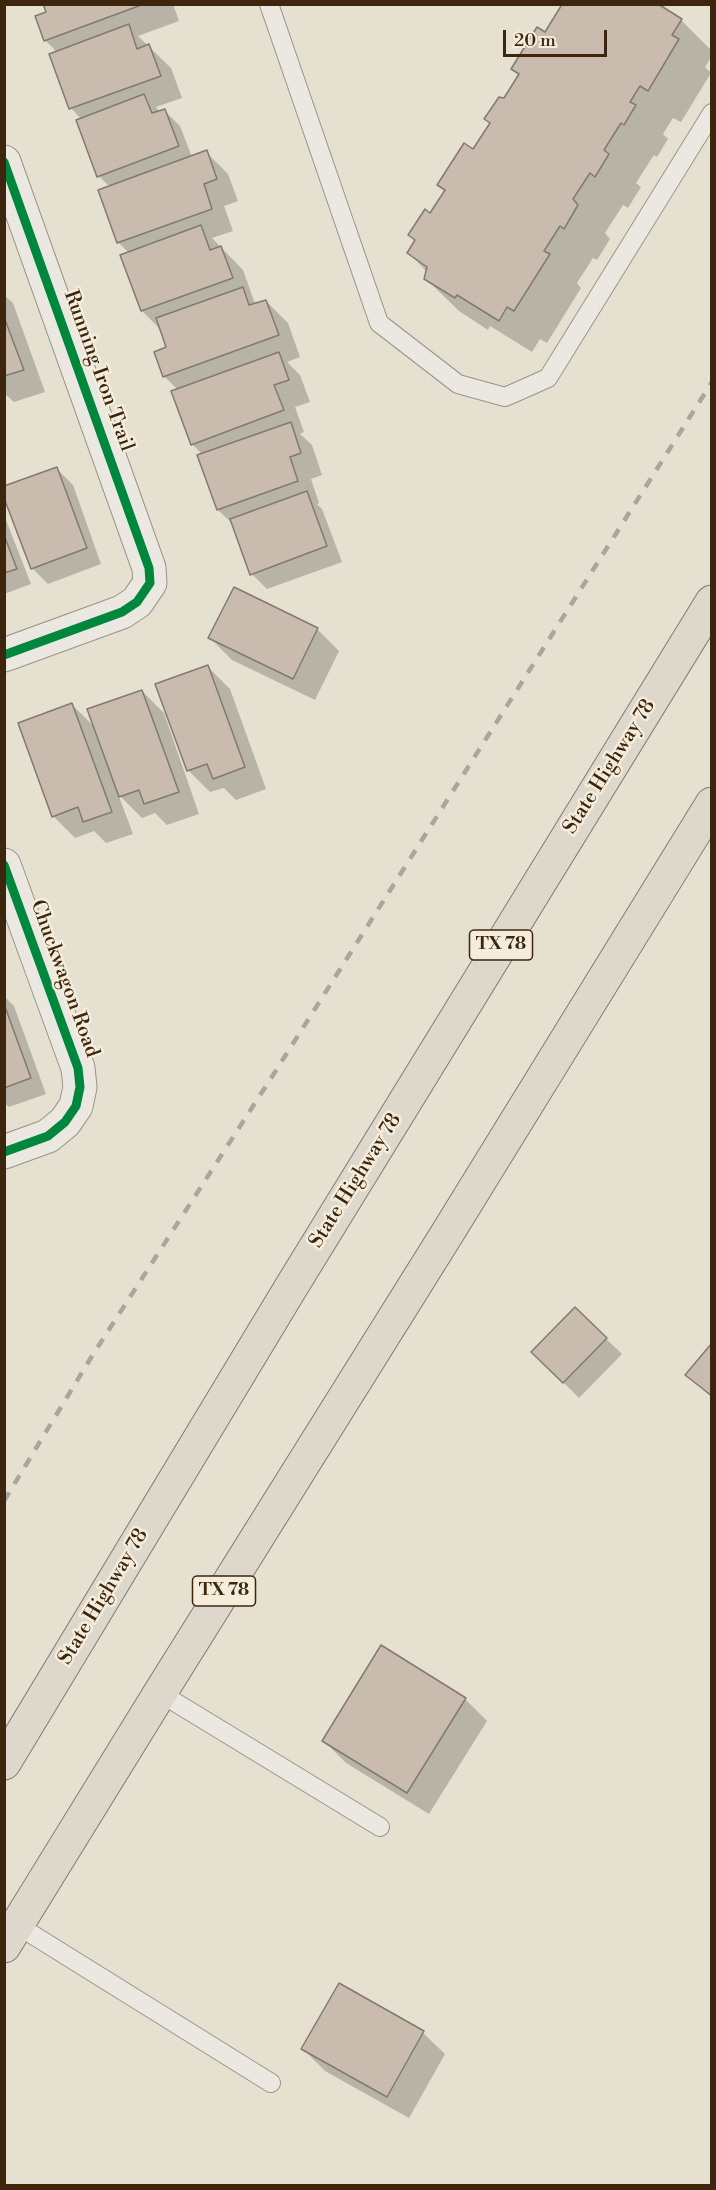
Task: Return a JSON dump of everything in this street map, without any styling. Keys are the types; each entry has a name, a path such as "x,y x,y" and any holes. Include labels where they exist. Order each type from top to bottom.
{"main road":[{"name":"State Highway 78","path":"4,1763 284,1299 711,602"},
{"name":"TX 78","path":"11,1936 711,804"}],"street":[{"name":"Running Iron Trail","path":"4,162 11,200 149,568 150,583 137,602 122,612 4,655"},
{"name":"Chuckwagon Road","path":"4,866 11,903 78,1068 80,1087 76,1106 65,1122 48,1136 4,1152"}],"lane":[{"path":"269,4 379,323 458,384 505,397 548,378 711,113"},
{"path":"160,1693 380,1827"},
{"path":"11,1936 271,2083"}],"building":[{"path":"43,4 144,4 44,41 35,16 46,12"},
{"path":"558,4 658,4 682,19 672,35 679,39 648,91 640,86 630,102 636,105 624,125 621,123 604,150 609,154 595,177 590,173 573,199 578,205 564,229 560,226 544,251 550,254 514,311 507,307 499,321 457,295 455,298 424,279 427,267 407,253 415,240 408,235 425,209 430,213 445,190 437,185 464,143 473,149 490,123 484,119 499,97 504,98 519,74 511,69 537,27 545,32 561,6"},
{"path":"129,24 137,49 149,44 161,76 69,109 49,54"},
{"path":"144,94 152,113 165,109 179,146 97,177 76,120"},
{"path":"207,150 217,179 204,184 212,209 117,243 98,190"},
{"path":"201,225 210,250 221,246 233,278 141,311 120,255"},
{"path":"243,287 249,305 266,300 279,335 163,377 154,352 166,347 156,318"},
{"path":"4,317 24,370 4,376"},
{"path":"279,352 289,380 274,385 284,410 191,445 171,391"},
{"path":"291,422 301,453 290,457 298,481 217,510 197,455"},
{"path":"57,467 87,548 31,569 4,498 4,486"},
{"path":"307,491 327,546 250,575 230,519"},
{"path":"4,535 17,569 4,573"},
{"path":"234,587 318,628 293,679 208,638"},
{"path":"208,665 245,767 213,779 207,764 187,771 155,684"},
{"path":"142,690 179,792 144,804 139,790 119,797 87,709"},
{"path":"72,703 112,812 83,822 78,807 52,817 18,723"},
{"path":"4,1004 31,1078 4,1088"},
{"path":"575,1307 607,1338 563,1383 531,1352"},
{"path":"712,1343 712,1396 685,1375"},
{"path":"381,1645 466,1698 407,1793 322,1741"},
{"path":"339,1983 424,2031 387,2097 301,2049"}],"railway":[{"path":"4,1501 92,1356 275,1072 712,382"}],"cycle path":[{"path":"4,162 149,568 150,583 137,602 122,612 4,655"},
{"path":"4,865 78,1068 80,1087 76,1106 65,1122 48,1136 4,1152"}]}
